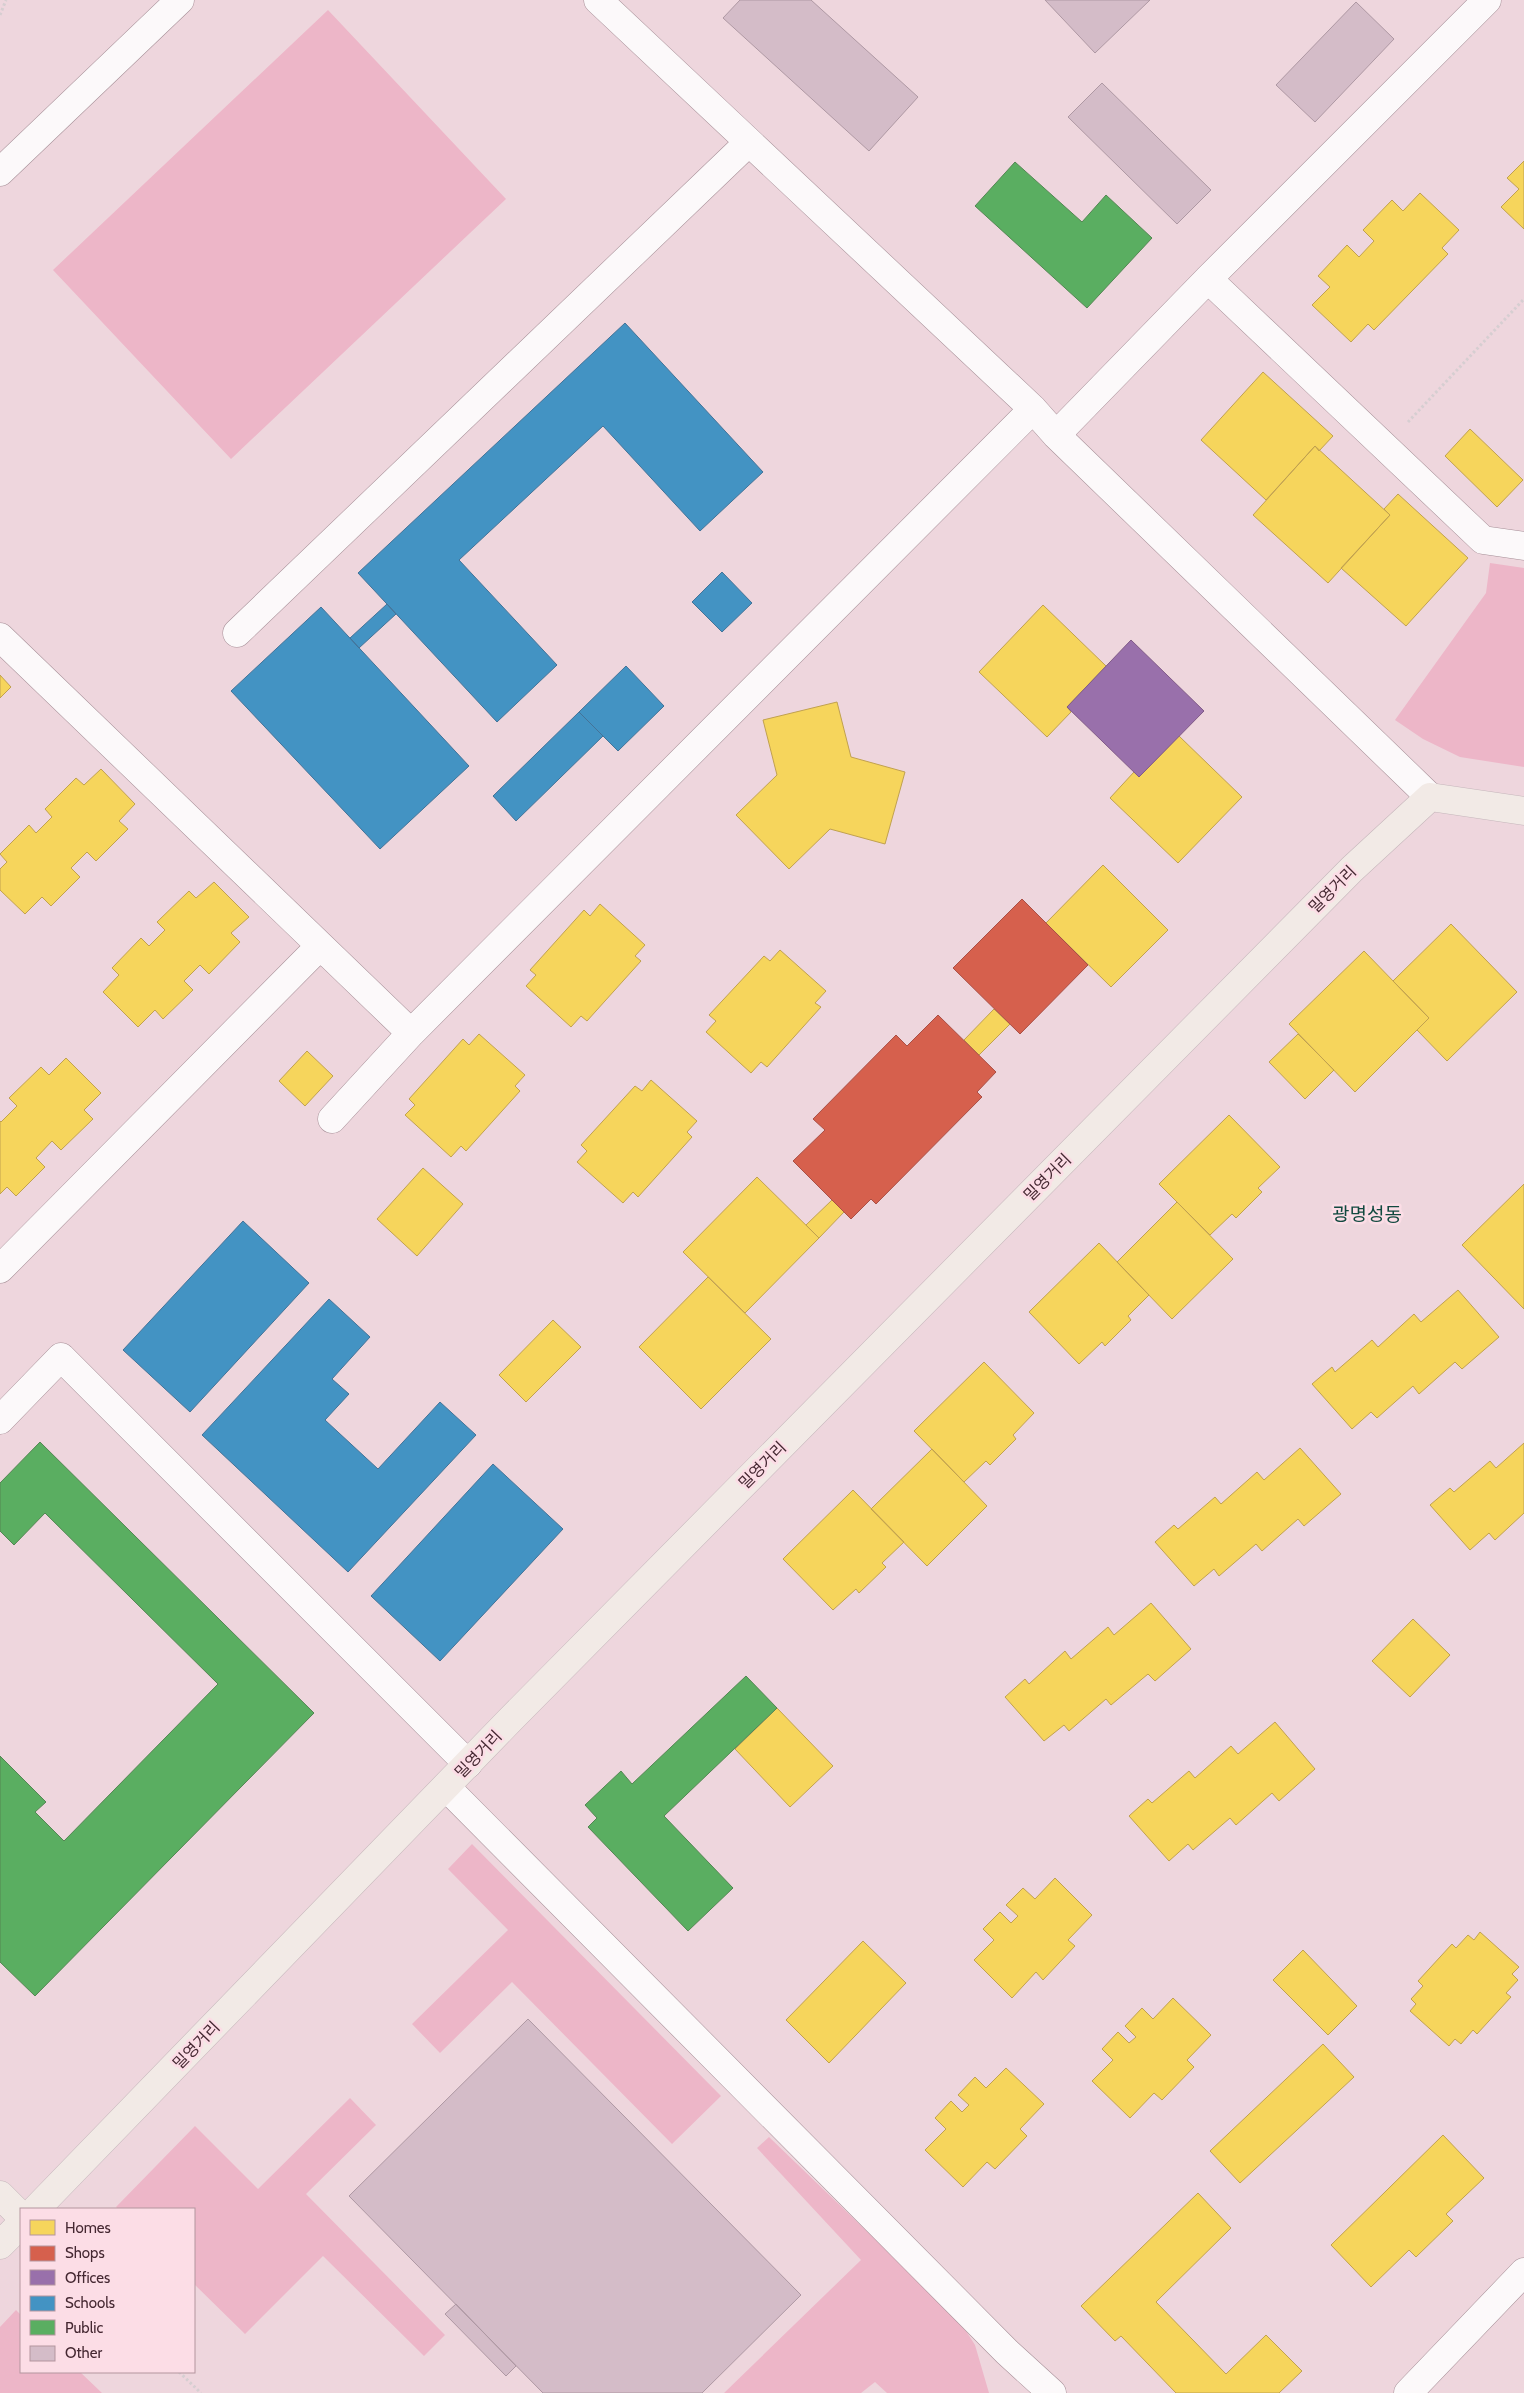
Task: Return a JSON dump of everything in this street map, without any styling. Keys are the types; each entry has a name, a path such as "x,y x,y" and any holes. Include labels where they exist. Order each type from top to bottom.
{"main road":[{"path":"1430,797 1524,811"},
{"name":"밀영거리","path":"37,2208 446,1786 1352,868 1430,797"},
{"path":"0,2196 20,2215"},
{"path":"0,2246 20,2225"}],"street":[{"path":"0,172 180,0"},
{"path":"598,0 1033,409 1056,435 1430,797"},
{"path":"1056,435 1208,279 1487,0"},
{"path":"237,633 749,142"},
{"path":"1208,279 1483,540 1524,546"},
{"path":"332,1119 411,1033 1033,409"},
{"path":"0,637 411,1033"},
{"path":"1,1266 320,946"},
{"path":"0,1420 61,1357 468,1764"},
{"path":"446,1786 1000,2345 1052,2393"},
{"path":"1408,2393 1524,2272"}],"path":[{"path":"1,13 6,0"},
{"path":"1384,448 1524,299"},
{"path":"180,2373 201,2393"}],"shaded area":[{"path":"328,10 506,199 231,459 53,270"},
{"path":"1490,563 1524,568 1524,767 1460,757 1423,739 1395,720 1486,593"},
{"path":"472,1844 721,2096 672,2144 512,1982 440,2053 412,2024 508,1930 448,1869"},
{"path":"350,2098 376,2125 306,2194 445,2335 424,2356 323,2256 245,2334 195,2285 195,2208 116,2207 195,2126 258,2189"},
{"path":"769,2137 959,2320 975,2345 989,2393 887,2393 875,2382 861,2393 724,2393 861,2260 757,2148"},
{"path":"16,2310 20,2314 20,2373 81,2373 102,2393 0,2393 0,2327"}],"building: Homes":[{"path":"1524,161 1524,229 1501,207 1519,189 1507,178"},
{"path":"1420,193 1459,230 1442,248 1448,254 1374,330 1368,324 1351,342 1312,305 1330,287 1318,276 1347,245 1359,257 1374,241 1363,230 1392,200 1403,211"},
{"path":"1263,372 1333,436 1319,451 1315,446 1266,500 1201,440"},
{"path":"1470,429 1523,480 1497,507 1445,456"},
{"path":"1315,446 1390,515 1328,583 1253,515"},
{"path":"1398,494 1468,558 1406,626 1341,568 1390,515 1384,509"},
{"path":"1043,605 1106,666 1067,707 1071,712 1047,737 979,672"},
{"path":"0,675 11,687 0,698"},
{"path":"837,702 851,757 905,772 885,844 830,829 789,869 736,815 777,775 763,720"},
{"path":"1179,736 1242,797 1178,863 1110,798 1134,772 1139,777"},
{"path":"101,769 135,804 119,821 128,829 96,861 87,852 71,868 80,877 51,906 42,897 25,914 0,890 0,869 7,862 0,854 29,825 36,833 52,817 45,809 76,778 84,785"},
{"path":"1103,865 1168,930 1111,987 1046,923"},
{"path":"214,882 249,917 231,933 240,942 209,974 200,965 184,981 193,990 163,1019 155,1010 138,1027 103,992 119,975 112,968 141,938 149,946 165,930 157,922 189,891 196,898"},
{"path":"600,904 645,945 635,956 641,961 587,1021 581,1016 571,1027 526,986 536,975 530,970 584,910 590,916"},
{"path":"1451,924 1517,992 1447,1061 1417,1030 1429,1018 1393,981"},
{"path":"780,950 826,991 815,1003 821,1007 767,1067 761,1062 751,1073 706,1032 716,1021 709,1015 764,956 770,961"},
{"path":"1364,951 1429,1018 1355,1092 1289,1024"},
{"path":"994,1009 1010,1024 979,1055 964,1040"},
{"path":"479,1034 525,1075 515,1086 520,1091 466,1151 461,1146 451,1157 405,1115 415,1105 409,1099 463,1039 469,1045"},
{"path":"1298,1034 1334,1070 1305,1099 1269,1062"},
{"path":"307,1051 333,1076 305,1106 279,1081"},
{"path":"66,1058 101,1093 84,1110 93,1119 61,1150 52,1141 36,1158 45,1167 16,1196 7,1187 0,1194 0,1121 17,1106 9,1098 41,1067 49,1075"},
{"path":"651,1080 697,1121 687,1132 692,1137 638,1197 633,1192 623,1203 577,1162 587,1151 581,1145 635,1086 642,1091"},
{"path":"1229,1115 1280,1167 1258,1188 1262,1192 1236,1218 1232,1214 1210,1235 1159,1184"},
{"path":"423,1168 463,1204 417,1256 377,1219"},
{"path":"757,1177 819,1238 745,1313 683,1252"},
{"path":"1524,1184 1524,1309 1462,1245"},
{"path":"832,1200 844,1212 819,1238 806,1225"},
{"path":"1177,1202 1233,1259 1172,1319 1117,1262"},
{"path":"1099,1243 1149,1295 1128,1316 1131,1320 1105,1346 1102,1342 1079,1364 1029,1312"},
{"path":"708,1277 771,1339 701,1409 639,1347"},
{"path":"1458,1290 1499,1337 1462,1369 1455,1362 1419,1394 1413,1386 1377,1418 1371,1412 1352,1429 1312,1384 1332,1367 1335,1372 1372,1340 1378,1347 1414,1314 1421,1322"},
{"path":"553,1320 581,1347 526,1402 499,1375"},
{"path":"984,1362 1034,1413 1013,1435 1016,1439 990,1465 986,1461 964,1482 914,1431"},
{"path":"1524,1443 1524,1513 1495,1540 1489,1533 1470,1550 1430,1505 1450,1488 1454,1492 1490,1461 1496,1468"},
{"path":"1300,1448 1341,1494 1304,1526 1298,1519 1262,1551 1256,1544 1219,1576 1214,1569 1194,1586 1155,1542 1174,1525 1178,1529 1215,1497 1221,1504 1257,1472 1264,1480"},
{"path":"932,1449 987,1506 927,1566 871,1509"},
{"path":"853,1490 904,1542 882,1563 886,1567 859,1593 856,1589 833,1610 783,1559"},
{"path":"1151,1603 1191,1649 1155,1681 1148,1674 1111,1705 1106,1699 1069,1731 1064,1725 1044,1741 1005,1697 1025,1679 1029,1684 1065,1651 1071,1659 1108,1627 1114,1635"},
{"path":"1413,1619 1450,1655 1410,1697 1372,1661"},
{"path":"777,1708 833,1766 790,1807 735,1749"},
{"path":"1275,1722 1315,1769 1279,1801 1272,1793 1236,1825 1230,1818 1193,1850 1188,1844 1169,1861 1129,1816 1148,1799 1152,1803 1189,1771 1195,1778 1231,1746 1238,1754"},
{"path":"1055,1878 1092,1915 1068,1940 1075,1946 1043,1980 1036,1972 1012,1998 974,1960 994,1940 983,1929 1000,1912 1011,1923 1018,1916 1006,1905 1023,1888 1035,1899"},
{"path":"1480,1932 1519,1967 1512,1974 1518,1980 1506,1993 1511,1997 1477,2034 1473,2030 1461,2044 1455,2039 1449,2046 1410,2011 1416,2004 1411,1999 1423,1986 1418,1981 1452,1944 1456,1948 1468,1935 1474,1940"},
{"path":"863,1941 906,1983 829,2063 786,2020"},
{"path":"1303,1950 1357,2006 1328,2035 1273,1980"},
{"path":"1173,1998 1211,2035 1187,2060 1194,2067 1162,2100 1154,2093 1130,2118 1092,2081 1113,2060 1102,2049 1118,2032 1129,2043 1136,2037 1125,2026 1142,2008 1153,2019"},
{"path":"1323,2044 1354,2077 1240,2183 1210,2151"},
{"path":"1006,2068 1044,2104 1020,2129 1027,2136 995,2169 987,2162 963,2187 925,2150 946,2129 935,2118 951,2101 962,2112 969,2105 958,2095 975,2077 986,2088"},
{"path":"1443,2135 1484,2178 1446,2214 1453,2221 1416,2257 1409,2250 1371,2287 1331,2245"},
{"path":"1198,2193 1231,2228 1156,2302 1226,2374 1266,2335 1302,2371 1279,2393 1176,2393 1121,2336 1115,2341 1081,2306"}],"building: Shops":[{"path":"1022,899 1088,965 1020,1034 953,968"},
{"path":"938,1015 996,1072 977,1092 982,1097 876,1204 871,1199 851,1219 793,1161 825,1130 813,1119 896,1035 907,1046"}],"building: Offices":[{"path":"1131,640 1204,711 1139,777 1067,707"}],"building: Schools":[{"path":"625,323 763,472 700,531 603,426 459,560 557,665 497,722 358,573"},
{"path":"722,572 752,603 722,632 692,602"},
{"path":"387,604 396,614 359,648 350,638"},
{"path":"321,607 469,766 380,849 231,691"},
{"path":"626,666 664,706 618,751 579,712"},
{"path":"579,712 603,736 516,821 493,796"},
{"path":"243,1221 309,1283 190,1412 123,1350"},
{"path":"329,1299 370,1337 332,1379 349,1394 325,1420 378,1469 440,1402 476,1435 348,1572 202,1435"},
{"path":"493,1464 563,1529 440,1661 371,1596"}],"building: Public":[{"path":"1015,162 1082,222 1106,195 1152,238 1087,308 975,206"},
{"path":"40,1442 314,1713 35,1996 0,1962 0,1756 46,1802 35,1812 64,1841 218,1684 45,1513 14,1545 0,1531 0,1483"},
{"path":"746,1676 777,1708 664,1816 733,1888 688,1931 588,1827 597,1818 585,1805 621,1771 632,1784"}],"building: Other":[{"path":"740,0 811,0 918,97 869,151 723,18"},
{"path":"1045,0 1150,0 1095,53"},
{"path":"1356,2 1394,39 1315,122 1276,85"},
{"path":"1102,83 1211,190 1177,224 1068,117"},
{"path":"528,2019 801,2295 702,2393 543,2393 349,2196"},
{"path":"456,2304 516,2366 506,2376 445,2314"}],"district":[{"name":"광명성동","path":"1367,1214"}]}
